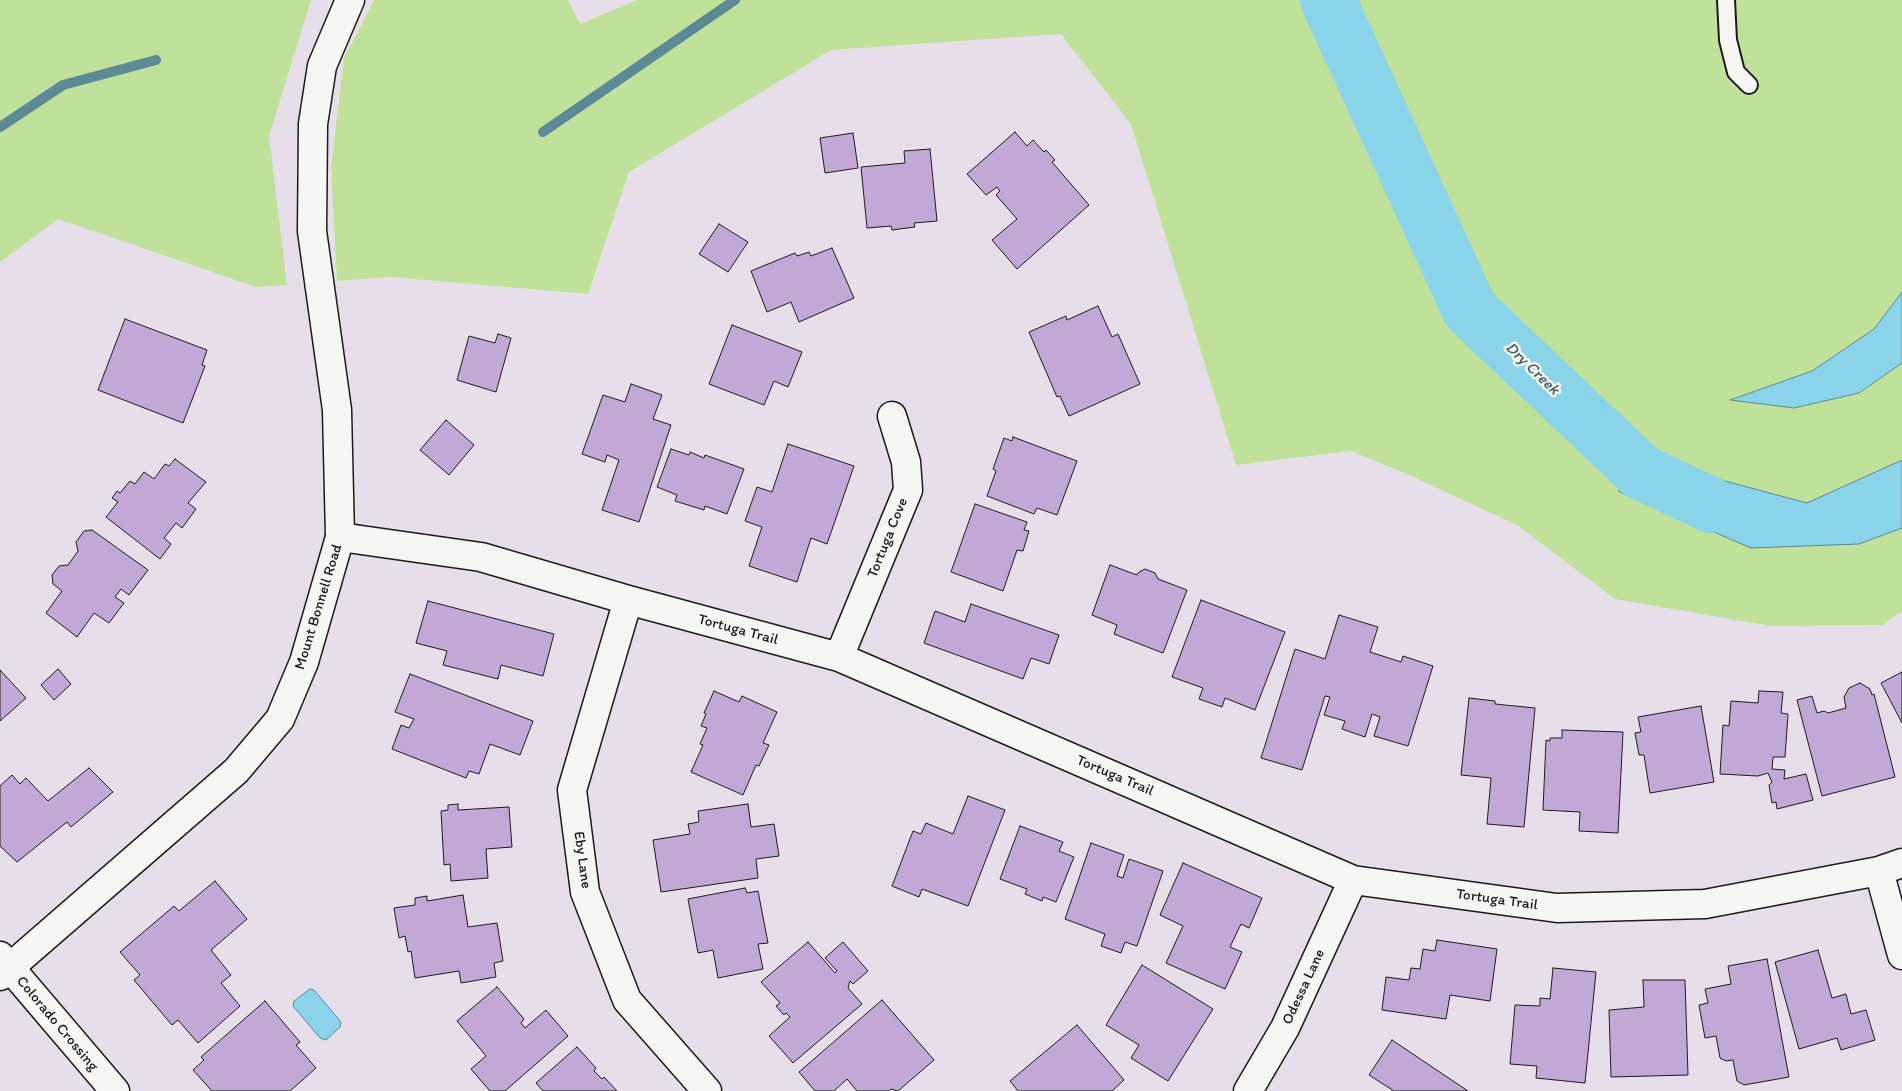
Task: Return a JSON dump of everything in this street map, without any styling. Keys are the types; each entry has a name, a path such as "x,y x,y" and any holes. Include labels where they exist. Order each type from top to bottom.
{"street":[{"name":"Mount Bonnell Road","path":"3,967 236,771 280,718 304,662 340,538 337,410 312,231 311,167 313,124 322,66 350,0"},
{"name":"Tortuga Cove","path":"839,657 908,490 906,462 892,416"},
{"name":"Tortuga Trail","path":"340,538 481,557 628,600 839,657 1353,880 1557,908 1705,904 1891,867"},
{"name":"Eby Lane","path":"628,600 572,790 585,892 627,1000 707,1091"},
{"path":"1891,867 1902,955"},
{"name":"Odessa Lane","path":"1248,1091 1285,1028 1353,880"},
{"name":"Colorado Crossing","path":"3,967 115,1091"}],"lane":[{"path":"1726,0 1728,40 1736,72 1750,85"}],"green space":[{"path":"0,0 311,0 269,136 287,285 256,287 58,219 0,262"},
{"path":"374,0 568,0 580,24 637,0 1902,0 1902,292 1874,329 1812,371 1731,400 1794,408 1859,393 1902,363 1902,460 1807,503 1710,477 1656,459 1619,491 1859,544 1902,528 1902,611 1882,625 1771,626 1615,599 1517,525 1407,474 1351,451 1236,465 1131,124 1061,34 831,50 629,172 588,294 391,277 337,281 331,167 344,58"}],"water":[{"path":"1902,292 1902,363 1859,393 1794,408 1730,400 1812,371 1874,329"},
{"path":"1656,459 1710,477 1807,503 1902,460 1902,528 1859,544 1751,548 1618,491"},
{"path":"310,989 314,990 341,1022 340,1027 326,1040 320,1038 293,1006 294,1001"}],"building":[{"path":"1015,132 1027,146 1033,140 1044,152 1046,150 1055,160 1052,162 1089,205 1017,269 992,240 1017,219 996,195 1000,191 997,187 986,195 967,174"},
{"path":"853,133 858,168 825,173 820,138"},
{"path":"930,149 937,221 914,223 915,227 892,230 891,226 867,228 861,167 905,163 904,151"},
{"path":"719,224 748,242 728,272 699,254"},
{"path":"832,248 854,298 799,322 791,302 767,312 751,271 795,253 797,256 809,252 811,256"},
{"path":"1098,306 1112,337 1118,334 1140,384 1069,416 1060,396 1057,397 1029,332 1066,316 1067,320"},
{"path":"125,319 207,350 202,365 205,366 183,423 98,390"},
{"path":"732,325 802,352 788,387 774,381 764,405 709,384"},
{"path":"498,334 511,338 496,392 457,380 469,336 495,343"},
{"path":"631,384 662,395 653,419 671,425 639,522 602,510 619,460 607,455 605,462 582,454 603,395 625,402"},
{"path":"446,420 474,445 449,475 420,450"},
{"path":"1013,437 1077,461 1057,515 1037,508 1034,514 987,496 996,471 993,469 1004,438 1012,441"},
{"path":"788,444 854,466 827,544 811,538 797,582 749,566 762,527 745,521 757,487 772,492"},
{"path":"671,449 689,455 690,452 704,458 705,455 744,469 727,514 705,506 704,510 675,501 677,495 657,487"},
{"path":"175,459 206,482 188,503 196,509 182,528 176,523 164,538 171,544 160,559 106,517 118,502 112,498 117,491 120,493 130,481 135,484 144,472 154,479 165,464 169,466"},
{"path":"975,504 1027,522 1024,530 1029,531 1023,551 1017,550 1003,591 951,572"},
{"path":"92,530 148,570 129,595 121,589 115,597 124,603 109,623 94,613 77,637 46,613 62,591 53,584 52,575 59,566 68,565 78,551 76,542 84,531"},
{"path":"1110,565 1137,575 1145,569 1155,573 1158,579 1187,590 1163,653 1114,634 1117,625 1092,615"},
{"path":"1201,600 1285,632 1255,710 1225,698 1222,707 1199,699 1203,688 1172,677"},
{"path":"428,601 554,634 543,676 501,665 498,679 443,665 447,651 416,643"},
{"path":"971,604 1059,635 1049,664 1031,658 1023,679 924,643 935,611 965,622"},
{"path":"1339,615 1378,627 1370,652 1401,662 1403,656 1433,666 1408,746 1374,736 1380,717 1372,714 1365,737 1342,729 1345,721 1324,715 1330,697 1325,696 1302,770 1261,758 1295,649 1325,659"},
{"path":"58,669 71,684 54,700 41,685"},
{"path":"0,670 26,698 0,721"},
{"path":"1902,672 1902,723 1881,683"},
{"path":"410,674 533,721 520,755 490,744 479,774 469,771 466,778 392,749 401,725 409,728 414,719 395,712"},
{"path":"1860,683 1870,689 1872,695 1874,694 1895,777 1822,796 1797,700 1812,696 1817,713 1824,711 1828,713 1846,708 1844,697 1849,688"},
{"path":"714,691 739,702 742,696 777,712 763,743 769,745 759,766 756,765 743,795 691,772 703,745 700,744 707,728 701,726 706,714 704,713"},
{"path":"1759,691 1783,692 1781,713 1788,714 1785,757 1773,757 1772,769 1785,770 1784,779 1806,774 1813,800 1777,809 1776,802 1772,803 1769,785 1772,782 1768,773 1758,776 1720,774 1723,725 1729,726 1731,701 1758,703"},
{"path":"1469,698 1495,701 1495,704 1535,708 1524,827 1487,824 1491,778 1461,775"},
{"path":"1701,706 1714,782 1650,793 1644,755 1639,755 1635,733 1641,732 1638,717"},
{"path":"1562,730 1623,732 1618,833 1579,831 1580,812 1543,810 1546,740 1562,738"},
{"path":"89,768 113,792 71,827 67,822 17,862 0,846 0,786 12,775 20,784 26,778 48,801"},
{"path":"968,796 1005,810 968,906 922,889 919,897 892,886 913,831 921,834 926,823 953,834"},
{"path":"458,804 458,810 509,807 512,847 486,849 488,878 451,881 450,864 444,865 441,811 448,810 448,805"},
{"path":"748,804 751,827 774,824 779,856 756,859 758,878 661,892 653,840 690,834 688,824 699,822 698,811"},
{"path":"1020,826 1063,842 1059,851 1074,857 1056,902 1043,897 1042,901 1025,894 1027,889 1000,879"},
{"path":"1091,843 1124,855 1117,876 1123,878 1129,859 1163,871 1137,946 1125,942 1121,953 1101,946 1105,934 1065,919"},
{"path":"1183,863 1262,898 1249,928 1241,924 1230,947 1242,952 1225,989 1166,963 1183,926 1160,915"},
{"path":"215,881 247,919 211,950 231,975 221,983 240,1006 198,1043 178,1020 172,1025 134,980 140,975 120,952 174,906 179,911"},
{"path":"745,888 747,893 758,891 768,943 758,944 763,969 718,978 713,950 698,953 688,899"},
{"path":"463,895 468,927 497,923 503,961 494,963 496,977 461,983 459,971 415,978 411,951 408,952 405,936 399,938 394,908 415,905 415,898 427,896 427,901"},
{"path":"1437,940 1497,949 1490,1001 1450,995 1446,1019 1382,1010 1386,977 1409,980 1411,968 1420,969 1423,949 1435,951"},
{"path":"808,942 835,973 837,971 825,958 843,942 868,971 853,984 850,981 848,988 862,1004 793,1063 769,1036 790,1017 786,1013 784,1015 776,1006 780,1003 761,982"},
{"path":"1818,950 1832,998 1846,994 1851,1014 1866,1010 1875,1040 1841,1050 1837,1038 1799,1049 1775,962"},
{"path":"1767,959 1789,1077 1744,1085 1737,1081 1733,1060 1726,1061 1720,1058 1716,1036 1705,1038 1699,1005 1708,1003 1705,989 1731,984 1728,966"},
{"path":"1142,965 1213,1009 1168,1081 1131,1058 1139,1045 1106,1025"},
{"path":"1553,968 1596,972 1585,1083 1536,1078 1537,1066 1510,1064 1515,1005 1540,1006 1540,998 1550,999"},
{"path":"1643,980 1685,980 1688,1075 1611,1077 1609,1010 1644,1007"},
{"path":"497,987 524,1019 521,1023 525,1028 546,1010 568,1036 505,1091 490,1091 471,1069 486,1056 457,1021"},
{"path":"882,1000 934,1060 898,1091 891,1089 889,1091 857,1091 847,1079 834,1091 815,1091 799,1072"},
{"path":"265,1001 300,1042 296,1045 316,1068 290,1091 212,1091 193,1070 204,1060 201,1057"},
{"path":"1077,1025 1124,1080 1112,1091 1018,1091 1010,1081"},
{"path":"1392,1040 1468,1091 1394,1091 1369,1075"},
{"path":"577,1047 596,1068 594,1071 602,1079 604,1077 617,1091 543,1091 536,1083"}],"waterway":[{"path":"543,132 735,0"},
{"name":"Dry Creek","path":"1328,0 1470,310 1641,472 1711,505"},
{"path":"0,127 63,85 156,60"}]}
